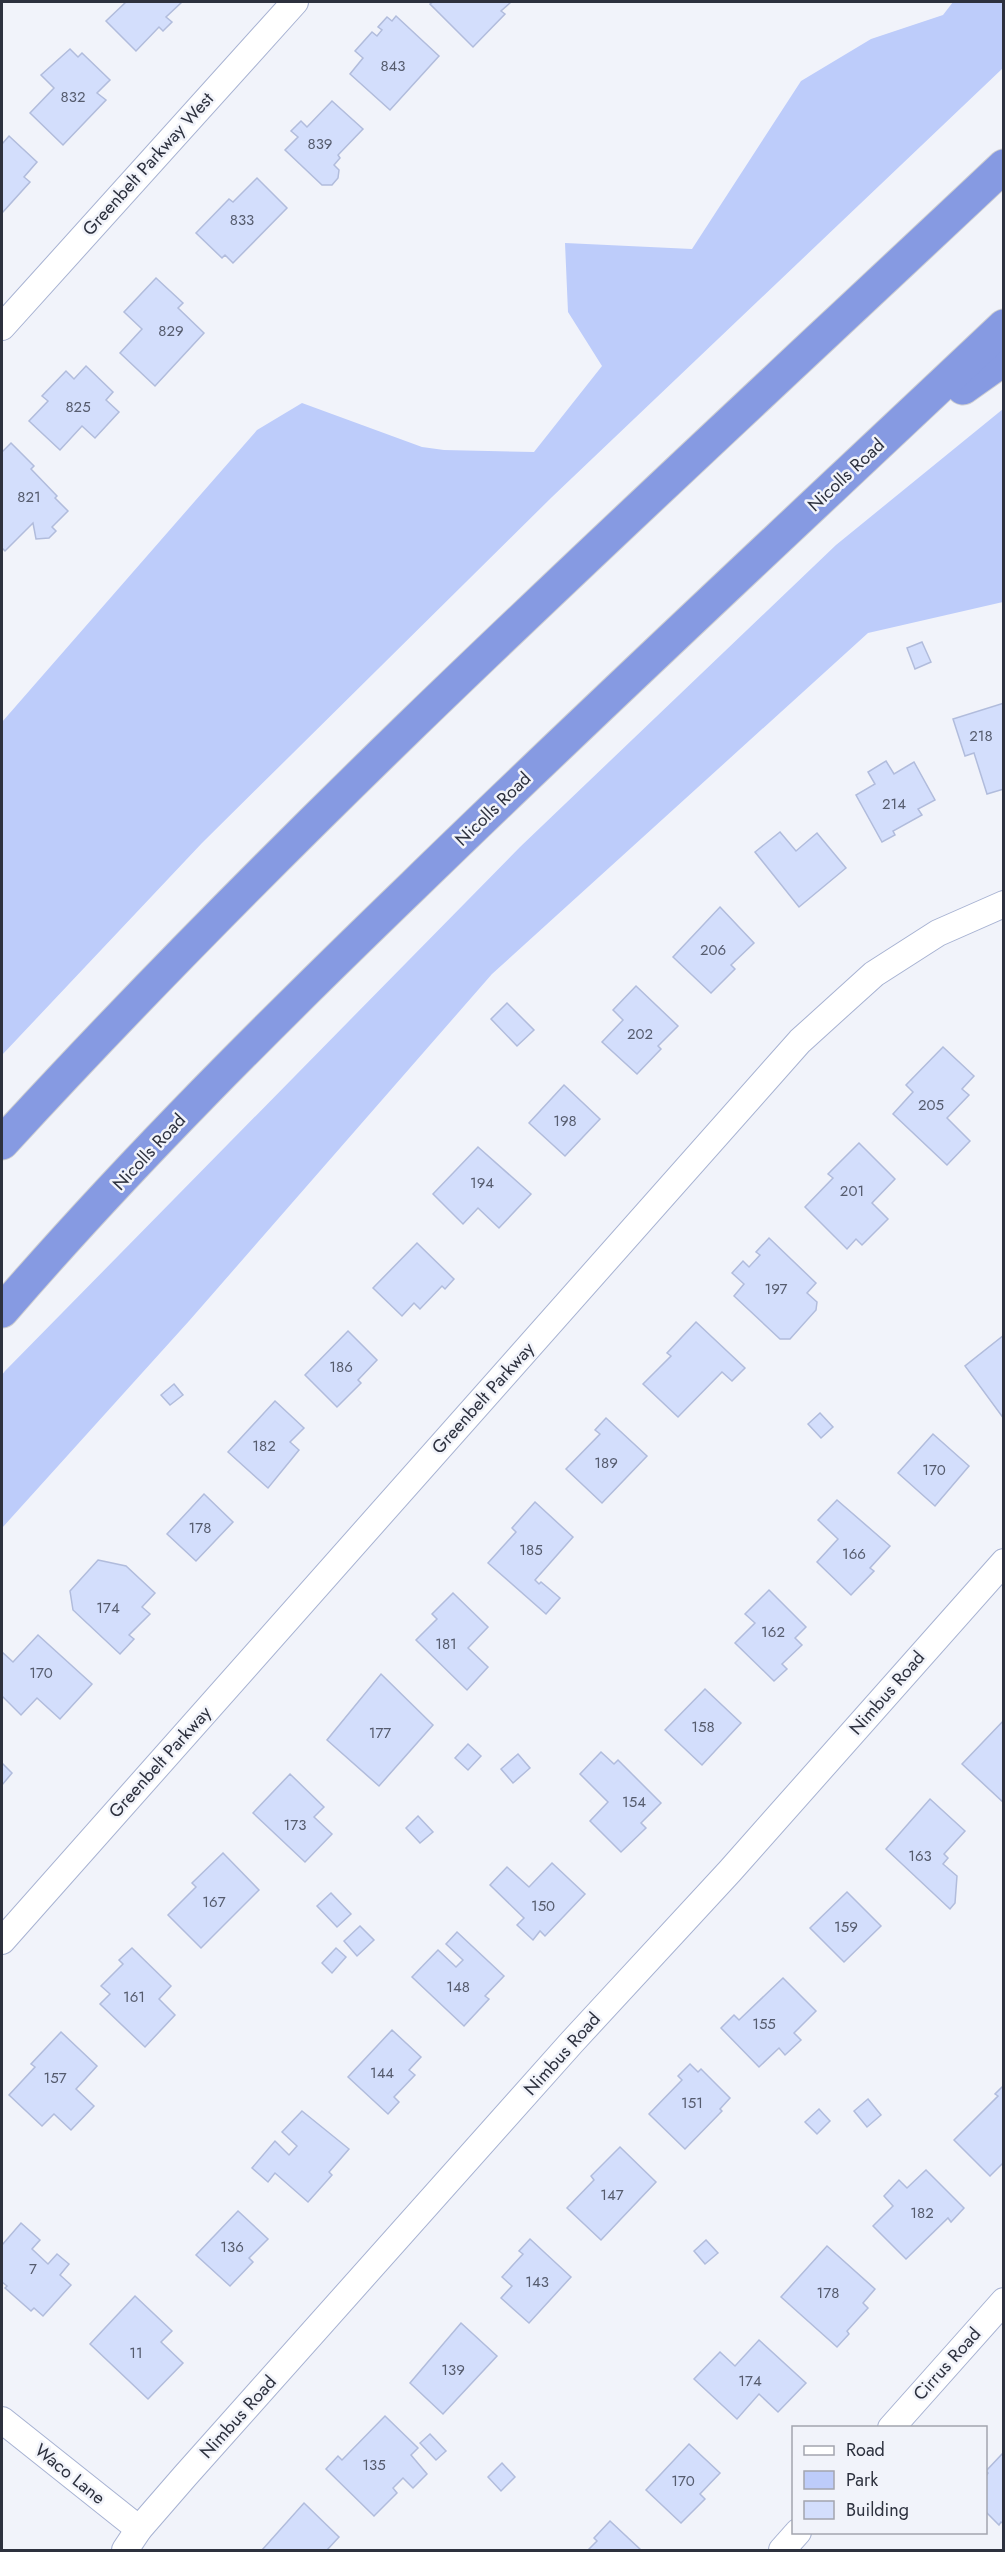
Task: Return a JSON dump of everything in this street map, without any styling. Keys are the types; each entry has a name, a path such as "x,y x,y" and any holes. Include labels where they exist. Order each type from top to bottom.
{"highway":[{"path":"2,1143 101,1035 265,868 605,542 1004,166"},
{"name":"Nicolls Road","path":"2,1311 162,1136 329,968 634,674 1004,326"},
{"path":"864,458 1004,359"}],"street":[{"name":"Greenbelt Parkway West","path":"2,327 295,2"},
{"name":"Greenbelt Parkway","path":"2,1941 800,1041 874,974 938,933 1004,904"},
{"name":"Nimbus Road","path":"125,2550 139,2529 1004,1562"},
{"name":"Cirrus Road","path":"892,2426 1004,2301"},
{"name":"Waco Lane","path":"2,2420 139,2529"},
{"path":"782,2550 796,2534"}],"green space":[{"path":"953,2 1003,2 1003,68 552,497 202,843 2,1055 2,722 257,430 302,403 422,447 444,450 534,452 602,366 568,312 565,243 692,249 801,81 871,39 943,15"},
{"path":"1003,409 1003,602 868,633 492,974 189,1321 2,1528 2,1375 5,1371 520,847 836,545"}],"building":[{"path":"126,2 182,2 166,17 172,22 163,31 159,27 136,51 106,21"},
{"path":"433,2 511,2 501,11 505,14 473,47 430,4"},
{"path":"396,16 439,56 390,110 350,74 363,58 355,51 372,32 377,36 382,30 378,27 387,17 392,21"},
{"path":"70,49 78,57 82,53 110,80 97,93 106,100 63,145 30,113 54,88 41,75"},
{"path":"332,101 363,129 338,155 340,158 334,165 339,170 338,178 332,185 322,185 285,150 298,137 291,131 301,121 307,127"},
{"path":"9,136 37,162 24,177 30,182 2,213 2,144"},
{"path":"257,178 287,208 233,263 225,255 222,258 196,233 229,199 233,202"},
{"path":"156,278 183,303 178,308 204,333 155,386 120,353 142,329 124,312"},
{"path":"86,366 113,392 106,400 119,412 95,438 82,426 60,450 29,421 48,401 42,396 66,371 74,379"},
{"path":"11,443 34,466 31,469 68,511 52,527 56,531 49,538 36,539 33,523 5,551 2,548 2,452"},
{"path":"922,642 931,662 915,669 907,648"},
{"path":"1004,703 1004,789 987,794 974,753 965,756 953,719"},
{"path":"886,761 894,774 914,762 935,800 918,809 922,815 893,831 895,835 882,842 856,795 875,784 868,772"},
{"path":"780,832 796,851 817,833 846,868 799,907 755,852"},
{"path":"720,907 754,943 731,965 735,969 711,993 673,957"},
{"path":"636,986 678,1026 658,1046 661,1049 637,1074 602,1042 623,1020 613,1010"},
{"path":"507,1003 534,1030 517,1046 491,1019"},
{"path":"943,1047 974,1076 962,1089 969,1095 947,1118 970,1141 947,1165 893,1114 913,1092 906,1085"},
{"path":"564,1085 600,1119 565,1156 529,1123"},
{"path":"859,1143 895,1179 872,1203 888,1219 862,1245 856,1239 847,1249 805,1207 833,1178 828,1174"},
{"path":"478,1147 531,1194 499,1228 478,1208 463,1224 433,1194"},
{"path":"769,1238 816,1283 807,1293 817,1302 816,1310 790,1339 780,1339 734,1296 744,1284 732,1273 743,1261 749,1267 760,1255 756,1252"},
{"path":"417,1243 454,1279 445,1289 442,1286 420,1309 414,1303 402,1316 373,1288"},
{"path":"696,1322 745,1368 732,1381 722,1372 678,1417 643,1384 671,1356 667,1353"},
{"path":"348,1331 377,1360 358,1380 361,1383 337,1407 305,1375"},
{"path":"1004,1335 1004,1419 965,1366"},
{"path":"174,1384 183,1395 170,1405 161,1395"},
{"path":"275,1401 304,1428 290,1442 299,1450 268,1488 228,1452"},
{"path":"820,1413 833,1427 821,1438 808,1424"},
{"path":"606,1418 647,1456 602,1503 566,1469 600,1434 595,1430"},
{"path":"933,1434 969,1466 935,1506 898,1473"},
{"path":"204,1494 233,1522 196,1561 167,1534"},
{"path":"837,1500 890,1546 870,1568 874,1571 851,1595 817,1562 838,1539 818,1520"},
{"path":"535,1502 573,1537 535,1580 539,1584 541,1582 560,1598 546,1614 488,1563 516,1532 512,1528"},
{"path":"98,1560 126,1566 155,1593 142,1607 150,1614 129,1635 134,1639 120,1654 73,1610 70,1591"},
{"path":"769,1590 806,1627 795,1638 802,1645 782,1664 787,1669 774,1681 735,1643 755,1623 745,1614"},
{"path":"453,1593 488,1627 468,1648 488,1667 467,1690 416,1640 437,1619 432,1614"},
{"path":"38,1635 92,1684 60,1719 37,1698 21,1715 2,1696 2,1652 13,1662"},
{"path":"381,1674 433,1725 379,1786 327,1740"},
{"path":"705,1689 741,1723 702,1765 665,1730"},
{"path":"1004,1720 1004,1803 962,1764"},
{"path":"468,1744 481,1756 468,1770 455,1758"},
{"path":"601,1752 614,1764 618,1760 661,1803 641,1823 646,1828 621,1852 590,1821 608,1802 580,1774"},
{"path":"518,1754 530,1768 513,1783 501,1769"},
{"path":"2,1763 12,1773 2,1785"},
{"path":"290,1774 324,1807 314,1817 332,1834 305,1862 253,1813"},
{"path":"930,1799 965,1831 944,1854 948,1858 943,1864 957,1876 955,1903 950,1909 886,1849"},
{"path":"418,1816 433,1832 420,1843 406,1828"},
{"path":"223,1853 259,1890 201,1948 168,1915 196,1887 192,1883"},
{"path":"552,1863 585,1894 545,1936 540,1931 533,1940 517,1925 524,1918 490,1885 507,1867 529,1887"},
{"path":"847,1892 881,1926 844,1962 810,1928"},
{"path":"331,1893 351,1914 337,1927 317,1906"},
{"path":"360,1926 374,1940 357,1956 344,1941"},
{"path":"457,1932 504,1976 485,1996 489,1999 464,2026 412,1977 438,1950 456,1967 463,1960 446,1944"},
{"path":"132,1948 171,1986 159,1999 175,2015 145,2047 100,2004 110,1994 101,1986 123,1964 119,1960"},
{"path":"336,1948 346,1957 332,1973 322,1963"},
{"path":"783,1978 816,2011 794,2033 801,2040 785,2055 779,2048 759,2067 721,2028 734,2015 739,2020"},
{"path":"392,2030 421,2057 409,2070 415,2075 394,2097 399,2102 388,2114 348,2077"},
{"path":"61,2032 97,2066 76,2089 94,2106 71,2130 54,2114 42,2126 9,2095 35,2067 31,2064"},
{"path":"690,2064 698,2072 701,2069 730,2098 720,2109 722,2111 685,2149 649,2114 682,2080 678,2076"},
{"path":"1004,2085 1004,2162 990,2176 954,2140 998,2096 995,2094"},
{"path":"868,2099 881,2115 867,2127 854,2111"},
{"path":"819,2109 830,2121 817,2134 805,2122"},
{"path":"302,2111 349,2149 329,2172 332,2175 308,2202 275,2173 268,2182 252,2168 275,2141 289,2155 297,2146 282,2132"},
{"path":"620,2147 656,2182 601,2240 567,2208 594,2180 591,2176"},
{"path":"926,2170 964,2208 951,2222 948,2218 906,2259 873,2226 893,2206 884,2196 899,2180 907,2188"},
{"path":"238,2211 268,2239 249,2258 253,2262 230,2286 196,2255"},
{"path":"21,2223 40,2240 32,2249 48,2264 57,2254 69,2264 60,2275 71,2285 43,2316 34,2308 31,2311 5,2288 7,2286 2,2282 2,2245"},
{"path":"530,2239 571,2277 529,2323 501,2298 512,2286 502,2277 523,2254 519,2251"},
{"path":"706,2240 718,2253 705,2264 694,2251"},
{"path":"827,2246 875,2289 863,2303 868,2308 847,2331 849,2334 837,2347 781,2297"},
{"path":"135,2296 172,2331 161,2342 183,2363 148,2399 90,2344"},
{"path":"461,2323 497,2356 443,2414 410,2383"},
{"path":"759,2340 806,2383 778,2412 759,2394 737,2419 694,2379 720,2352 735,2366"},
{"path":"385,2416 418,2448 411,2455 427,2474 413,2488 403,2478 393,2488 397,2493 374,2516 326,2469 338,2456 342,2460"},
{"path":"430,2434 446,2451 436,2460 420,2443"},
{"path":"689,2444 720,2473 700,2494 705,2499 681,2523 646,2490"},
{"path":"1004,2452 1004,2524 1001,2522 999,2525 987,2513 987,2470"},
{"path":"502,2463 515,2477 501,2491 488,2477"},
{"path":"304,2503 339,2537 327,2550 262,2550"},
{"path":"610,2521 641,2550 588,2550 597,2541 594,2538"}]}
